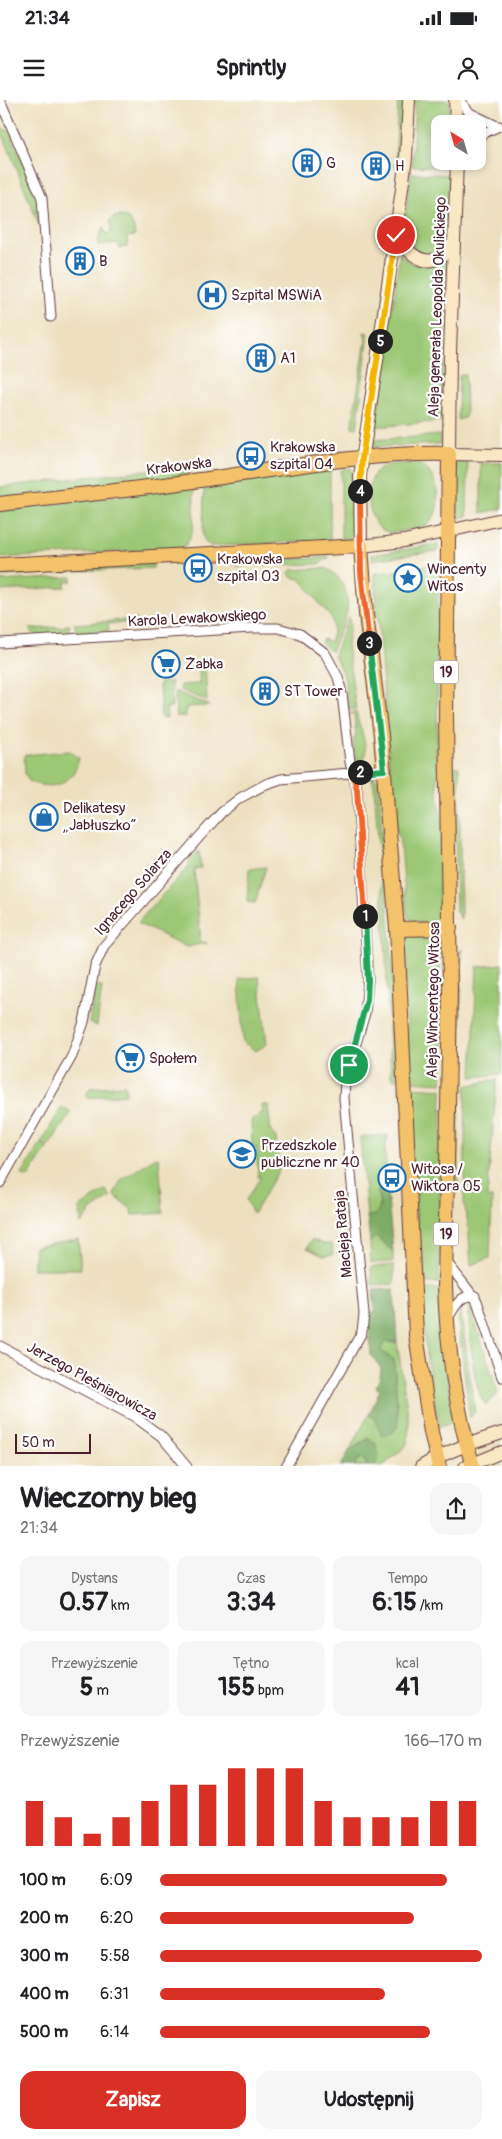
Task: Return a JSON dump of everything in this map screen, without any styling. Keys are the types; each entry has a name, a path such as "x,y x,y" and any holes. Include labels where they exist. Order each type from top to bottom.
{"main road":[{"path":"360,546 362,458 396,235 406,158 409,100"},
{"path":"455,100 456,115"},
{"name":"Aleja generała Leopolda Okulickiego","path":"449,454 457,170"},
{"path":"396,235 407,251 414,256 426,260 444,254 454,242"},
{"name":"Krakowska","path":"0,504 198,481 362,458 407,454 449,454"},
{"path":"449,454 502,455"},
{"name":"19","path":"447,532 449,454"},
{"path":"0,565 360,546 404,541 502,519"},
{"name":"Aleja Wincentego Witosa","path":"447,532 446,718 450,928 445,1260 446,1322 452,1373 470,1466"},
{"name":"Aleja Wincentego Witosa","path":"360,546 384,770 396,929 416,1335 438,1462"},
{"path":"396,929 450,928"},
{"path":"421,1466 438,1462 467,1444 502,1433"},
{"path":"470,1466 502,1452"}],"street":[{"path":"0,100 42,198 51,317"},
{"path":"459,100 470,113 500,126"},
{"path":"486,132 500,126"},
{"name":"Karola Lewakowskiego","path":"0,643 217,629 270,628 294,632 319,647 330,661 338,677 352,772"},
{"name":"Ignacego Solarza","path":"0,1183 72,1056 84,1022 97,960 104,946 212,823 240,798 261,786 281,779 384,770"},
{"name":"Macieja Rataja","path":"286,1466 362,1332 364,1314 344,1098 345,1080 365,1013 368,980 357,789 352,772"},
{"path":"445,1260 475,1296 502,1378"},
{"path":"446,1322 461,1299 469,1295 475,1296"},
{"name":"Jerzego Pleśniarowicza","path":"0,1346 135,1417 160,1436 187,1466"}],"green space":[{"path":"398,100 403,100 398,166 395,166"},
{"path":"415,100 449,100 450,115 431,115 431,167 412,166"},
{"path":"0,127 9,131 38,198 40,228"},
{"path":"411,173 450,175 447,243 434,254 421,253 407,241 403,234"},
{"path":"120,216 130,220 134,229 135,236 127,237 128,247 119,248 118,243 98,245 103,228 106,234 111,232 110,221 113,217"},
{"path":"400,253 417,265 428,265 447,258 441,421 376,427"},
{"path":"364,332 369,333 357,428 352,427 352,424 366,340"},
{"path":"465,374 466,415 458,420 459,376"},
{"path":"440,435 440,444 373,447 374,440"},
{"path":"456,462 468,463 467,516 457,519"},
{"path":"415,463 423,466 434,480 438,499 434,517 429,523 416,529 388,532 375,522 371,514 369,494 373,476 382,467"},
{"path":"481,463 502,463 502,509 481,513"},
{"path":"190,465 190,470 185,476 0,498 0,487"},
{"path":"351,468 350,514 352,538 341,539 341,470"},
{"path":"330,471 330,540 215,546 205,541 203,534 204,486"},
{"path":"194,487 193,529 187,543 182,548 0,558 0,511"},
{"path":"438,544 438,551 372,560 372,555"},
{"path":"330,557 319,564 237,566 233,562"},
{"path":"136,563 153,565 153,568 78,571 79,566"},
{"path":"438,564 437,786 443,830 443,915 432,922 423,923 410,919 406,912 402,855 393,807 374,574 407,569 406,579 410,579 409,568"},
{"path":"69,566 70,572 0,576 0,570"},
{"path":"325,568 340,580 346,592 348,605 344,621 331,652 321,642 323,639 330,642 333,633 332,619 300,579 291,577 289,572 291,570"},
{"path":"72,577 72,581 65,582 65,587 0,591 0,581"},
{"path":"349,616 350,625 347,645 356,709 349,710 344,677 334,655"},
{"path":"136,619 136,622 108,624 109,631 78,634 74,624"},
{"path":"65,625 70,625 68,634 36,636 29,629 65,627"},
{"path":"200,661 205,661 207,701 180,690 180,685 199,684"},
{"path":"171,682 172,707 166,708 167,718 161,718 159,683"},
{"path":"175,691 209,706 186,707 186,716 176,717"},
{"path":"356,712 365,748 364,760 355,759 353,739 356,736 354,715 350,713"},
{"path":"70,751 79,758 76,767 67,780 46,786 29,781 25,773 24,755"},
{"path":"455,766 459,767 461,919 456,912"},
{"path":"371,776 378,780 391,946 397,1080 391,1077 384,916 374,786"},
{"path":"199,851 201,868 194,869 201,942 207,943 187,947 139,924 139,921 188,867 189,862"},
{"path":"266,867 255,903 247,902 249,869"},
{"path":"433,934 440,945 439,1006 443,1050 442,1083 409,1081 404,944 410,935"},
{"path":"462,949 460,1080 454,1084 457,956"},
{"path":"502,964 502,1074 472,1077 477,967"},
{"path":"259,977 267,1044 256,1051 243,1042 239,979"},
{"path":"96,986 102,987 97,1026 89,1023"},
{"path":"497,1079 487,1198 492,1198 490,1258 471,1265 468,1223 464,1203 466,1086"},
{"path":"125,1085 126,1094 87,1098 85,1096 90,1088"},
{"path":"410,1087 442,1089 439,1283 422,1283 412,1161"},
{"path":"454,1090 459,1096 458,1194 455,1193 453,1183"},
{"path":"262,1105 268,1105 271,1132 276,1137 279,1170 253,1214 246,1200 261,1177 258,1177 256,1147 252,1147 251,1120 262,1113"},
{"path":"62,1107 71,1113 48,1147 41,1143"},
{"path":"388,1135 385,1149 387,1189 378,1190 380,1207 376,1216 367,1216 360,1137"},
{"path":"40,1144 47,1148 29,1176 25,1177 22,1175"},
{"path":"156,1157 159,1158 163,1213 133,1215 131,1209 114,1195 121,1180"},
{"path":"387,1189 393,1251 376,1236 370,1242 367,1216 376,1215 380,1207 378,1190"},
{"path":"106,1190 111,1197 91,1211 81,1224 80,1207"},
{"path":"376,1236 393,1251 393,1262 371,1263 370,1242"},
{"path":"78,1239 81,1269 33,1269 35,1247"},
{"path":"312,1239 323,1244 332,1244 333,1255 323,1256 307,1248"},
{"path":"394,1265 394,1284 372,1285 371,1267"},
{"path":"394,1289 397,1342 386,1341 380,1350 394,1360 398,1426 393,1432 382,1436 374,1418 369,1414 380,1390 376,1387 380,1378 381,1368 371,1355 368,1313 375,1312 373,1290"},
{"path":"422,1289 439,1289 441,1339 455,1422 439,1427 426,1355"},
{"path":"460,1306 475,1412 470,1418 458,1321"},
{"path":"470,1306 498,1393 487,1405 482,1400 475,1376 469,1330 468,1309"},
{"path":"386,1340 393,1343 397,1342 409,1422 408,1441 405,1447 383,1466 354,1466 359,1459 365,1458 369,1438 349,1451 369,1414 374,1418 398,1426 394,1360 380,1350"},
{"path":"369,1438 376,1444 378,1461 374,1465 366,1465 364,1458 359,1459 354,1466 341,1466 349,1451"}],"place":[{"name":"G","path":"307,163"},
{"name":"H","path":"376,166"},
{"name":"B","path":"80,261"},
{"name":"Szpital MSWiA","path":"212,295"},
{"name":"A1","path":"261,358"},
{"name":"Krakowska szpital 04","path":"251,456"},
{"name":"Krakowska szpital 03","path":"198,568"},
{"name":"Wincenty Witos","path":"408,578"},
{"name":"Żabka","path":"166,664"},
{"name":"ST Tower","path":"265,691"},
{"name":"Delikatesy „Jabłuszko“","path":"44,817"},
{"name":"Społem","path":"130,1058"},
{"name":"Przedszkole publiczne nr 40","path":"242,1154"},
{"name":"Witosa / Wiktora 05","path":"392,1178"}],"route":[{"path":"349,1065 365,1013 368,980 357,789 352,772 384,770 361,572 360,476 396,235"}]}
